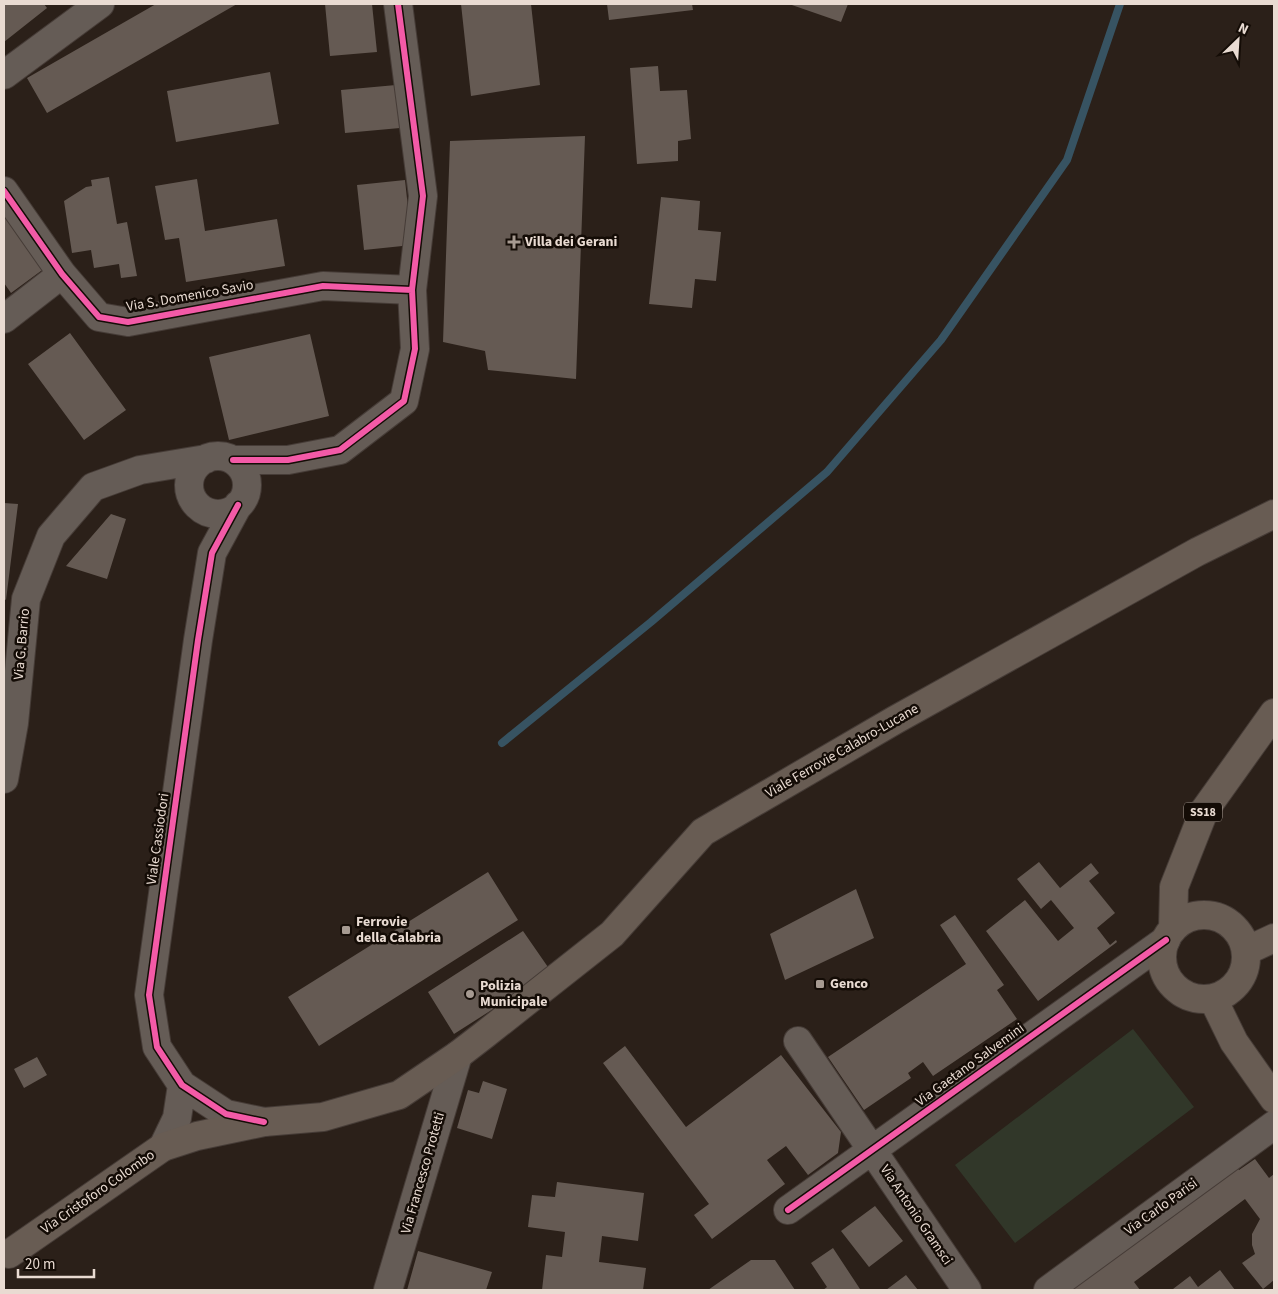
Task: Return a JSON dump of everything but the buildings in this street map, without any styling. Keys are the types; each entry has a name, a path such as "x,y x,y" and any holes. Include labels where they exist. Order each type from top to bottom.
{"main road":[{"name":"Viale Ferrovie Calabro-Lucane","path":"264,1122 323,1117 399,1095 458,1055 612,934 703,832 895,720 1188,556 1274,514"},
{"name":"SS18","path":"1170,934 1174,887 1204,811 1274,713"},
{"path":"1197,916 1210,916 1223,920 1234,927 1242,938 1246,951 1246,963 1242,976 1235,986 1225,994 1213,999 1202,1000 1183,994 1168,979 1162,960 1163,949 1170,934 1184,921 1197,916"},
{"path":"1246,951 1274,938"},
{"path":"1213,999 1234,1042 1274,1099"},
{"name":"Via Cristoforo Colombo","path":"9,1254 163,1147 197,1136 264,1122"}],"street":[{"path":"4,74 100,4"},
{"path":"194,498 189,481 192,472 198,464 206,459 215,456 233,460 288,460 340,450 404,401 415,348 412,290 423,196 398,4"},
{"name":"Via S. Domenico Savio","path":"4,191 62,274 99,317 128,322 323,286 412,290"},
{"path":"4,319 62,274"},
{"name":"Via G. Barrio","path":"4,779 14,723 14,614 26,599 51,536 93,487 140,470 206,459"},
{"path":"140,470 194,498 207,512 216,514 226,513 234,509 242,495 245,475 233,460"},
{"path":"242,495 288,460"},
{"name":"Viale Cassiodori","path":"242,495 212,553 198,640 149,995 157,1047 182,1085 226,1114 264,1122"},
{"name":"Viale Cassiodori","path":"194,498 212,553"},
{"name":"Via Gaetano Salvemini","path":"788,1210 1170,934"},
{"name":"Via Antonio Gramsci","path":"798,1041 967,1290"},
{"name":"Via Francesco Protetti","path":"388,1290 458,1055"},
{"name":"Via Cristoforo Colombo","path":"163,1147 177,1118 182,1085"},
{"name":"Via Carlo Parisi","path":"1048,1290 1274,1124"}],"green space":[{"path":"1133,1029 1194,1107 1015,1243 955,1165"}],"waterway":[{"path":"502,743 651,622 827,472 941,340 1067,160 1120,4"}],"cycle path":[{"path":"233,460 288,460 340,450 404,401 415,349 412,290 423,196 398,4"},
{"path":"4,191 62,274 99,317 128,322 323,286 412,290"},
{"path":"238,505 212,553 198,640 149,995 157,1047 182,1085 226,1114 264,1122"},
{"path":"788,1210 1166,940"}],"place":[{"name":"Villa dei Gerani","path":"514,242"},
{"name":"Ferrovie della Calabria","path":"346,930"},
{"name":"Genco","path":"820,984"},
{"name":"Polizia Municipale","path":"470,994"}]}
